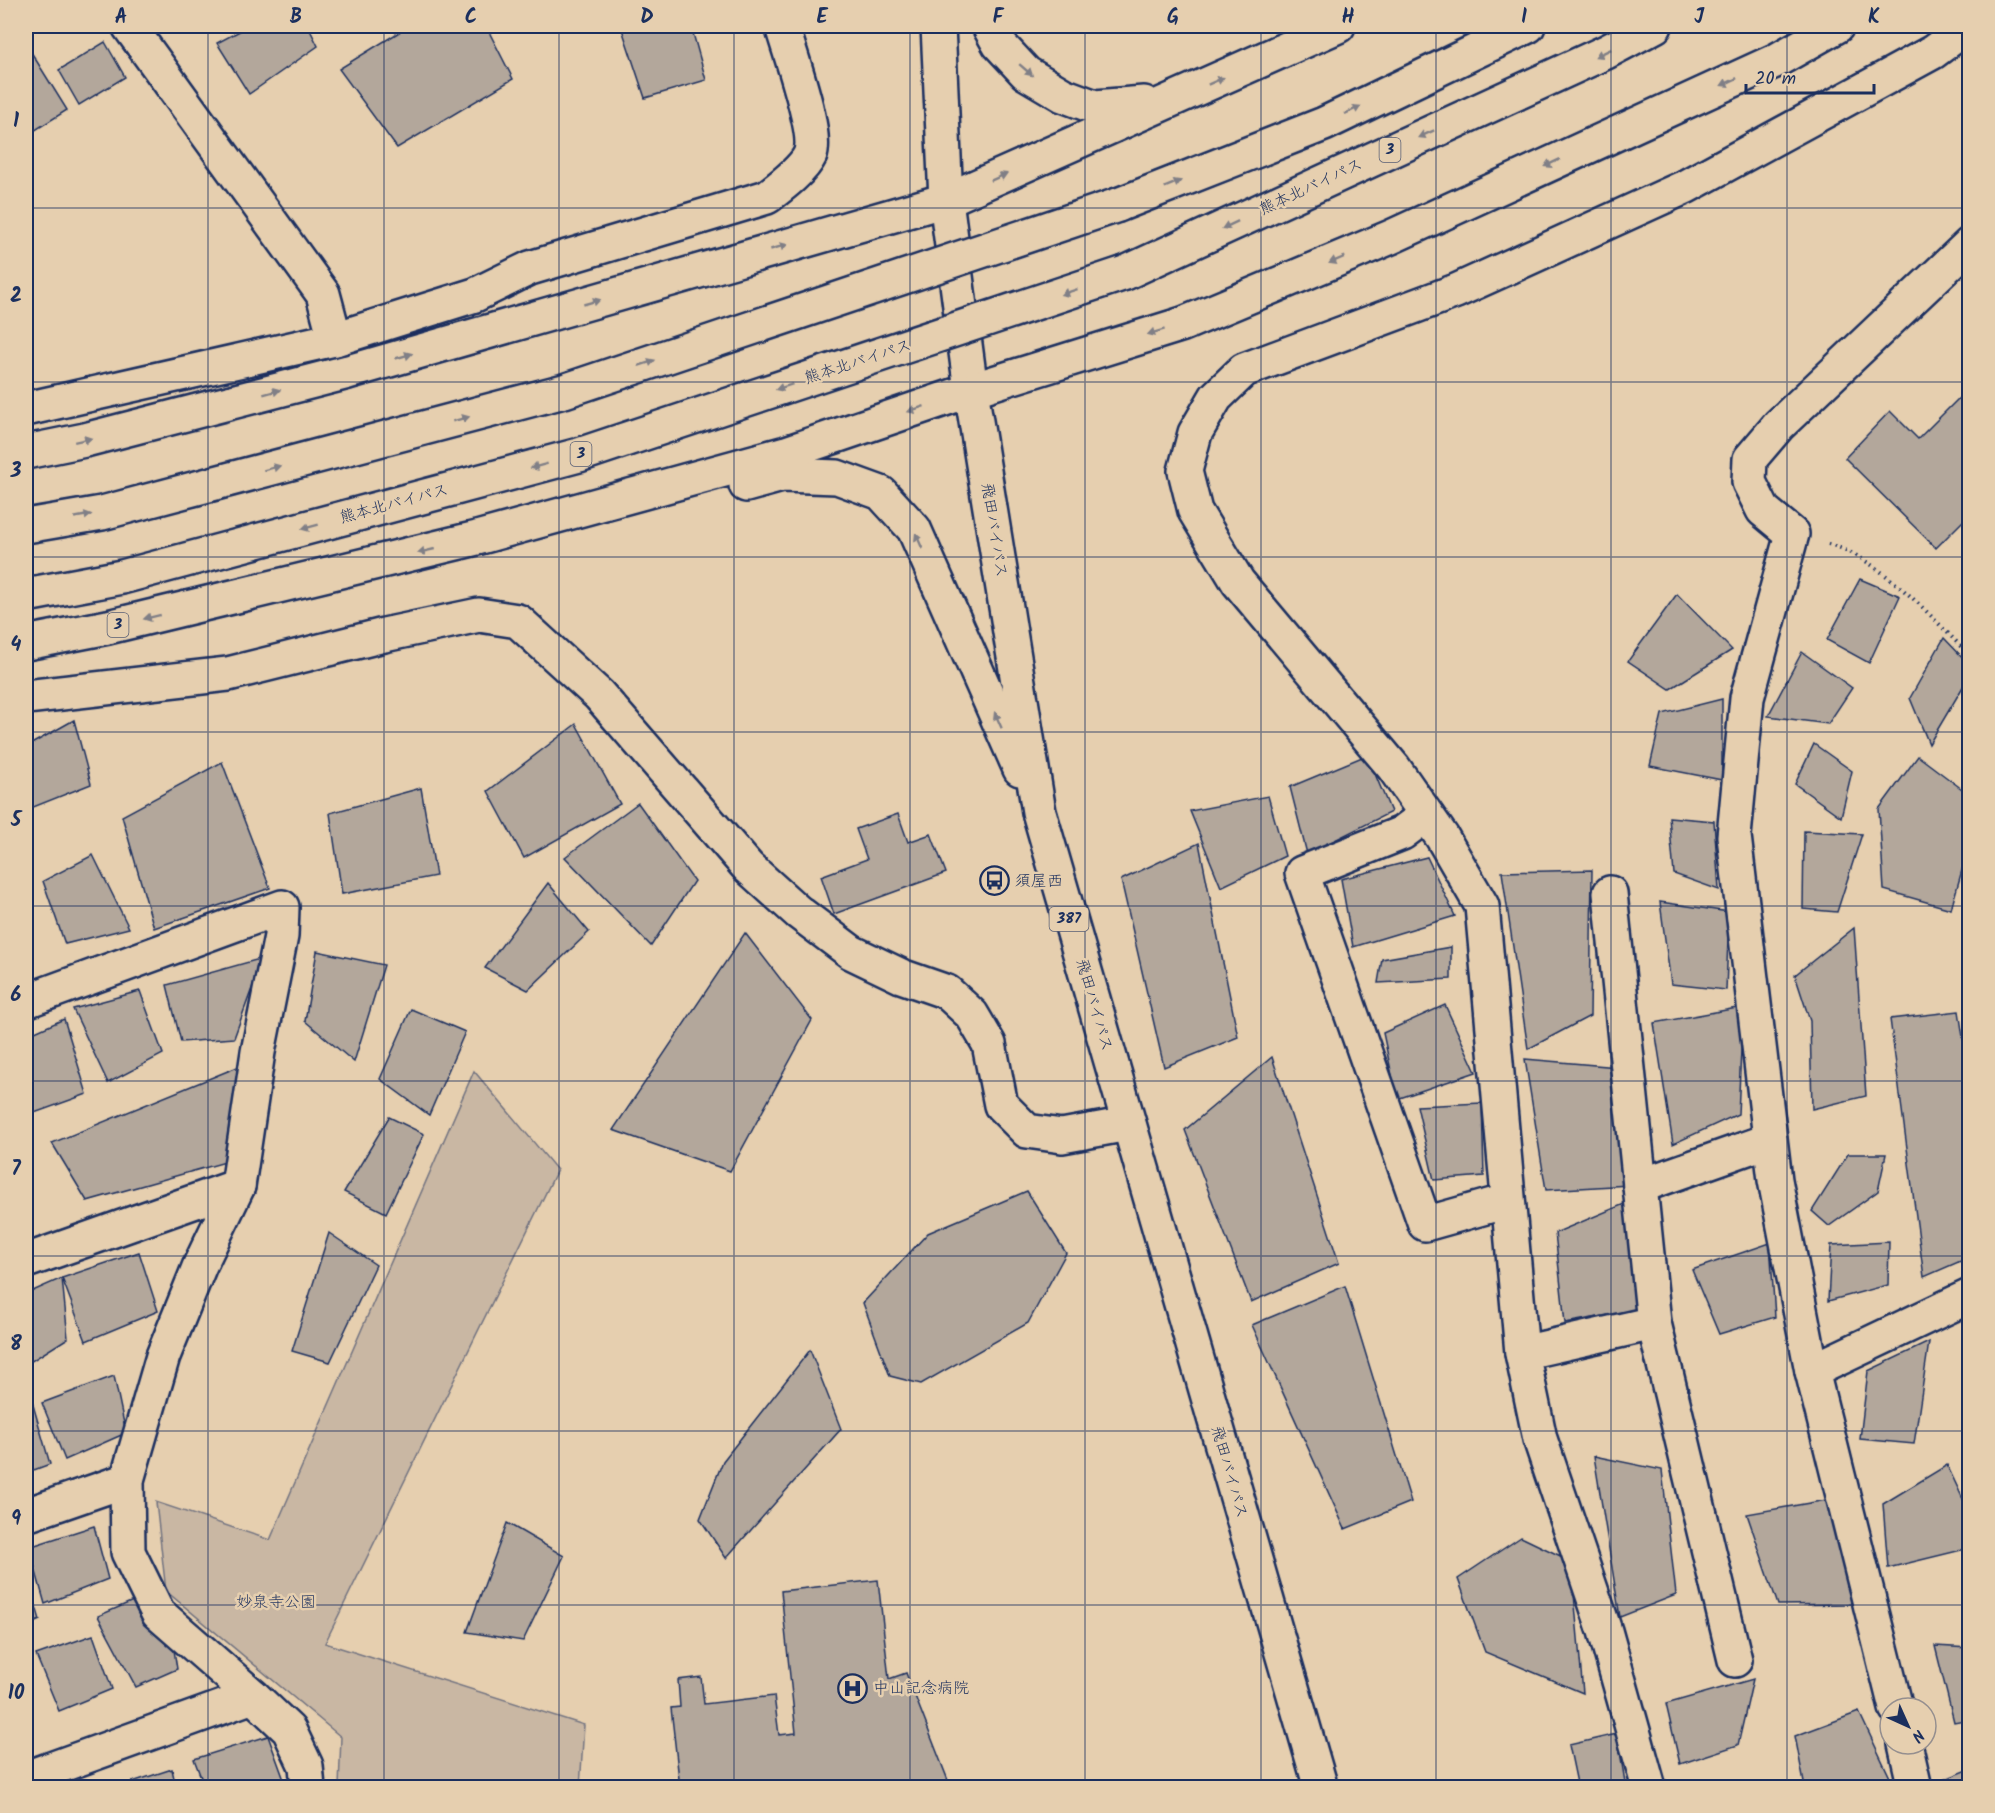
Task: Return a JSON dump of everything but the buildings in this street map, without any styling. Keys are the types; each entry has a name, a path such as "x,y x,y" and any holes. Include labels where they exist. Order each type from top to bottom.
{"main road":[{"path":"129,26 323,294 335,339"},
{"path":"26,409 335,339 475,295 530,268 767,197 794,174 810,154 810,122 782,26"},
{"name":"飛田バイパス","path":"938,26 946,200 971,390 1039,812 1321,1788"},
{"path":"989,26 999,44 1026,73 1063,95 1095,107 1133,105 1177,98"},
{"path":"26,452 85,440 348,372 946,200 1338,26"},
{"path":"26,526 102,513 564,391 1118,205 1324,124 1528,26"},
{"name":"熊本北バイパス","path":"26,595 122,577 579,455 1125,273 1606,52 1655,26"},
{"path":"971,390 1184,324 1391,237 1777,60 1837,26"},
{"path":"1649,1788 1605,1631 1540,1439 1522,1353 1482,906 1442,837 1394,768 1238,582 1195,511 1185,471 1196,433 1216,397 1244,370 1456,291 1685,188 1933,52 1968,26"},
{"path":"1893,1696 1812,1371 1775,1180 1734,836 1747,698 1792,534 1763,510 1749,482 1750,459 1779,425 1970,244"},
{"name":"3","path":"26,644 108,627 477,538 786,453 971,390"},
{"path":"477,538 647,512 782,475 837,477 881,494 914,530 1039,812"},
{"path":"26,697 228,674 384,635 479,615 518,621 599,695 748,867 798,912 851,952 902,976 946,992 972,1015 989,1044 1001,1105 1027,1131 1062,1136 1128,1124"},
{"path":"1426,815 1402,833 1302,873 1425,1224 1508,1201"},
{"path":"1610,893 1654,1323 1735,1660"},
{"path":"26,1001 282,907 281,936 258,1052 238,1186 200,1265 163,1356 127,1480 128,1552 158,1613 254,1696 289,1730 306,1766 308,1788"},
{"path":"1640,1186 1770,1140"},
{"path":"26,1261 238,1186"},
{"path":"1812,1371 1970,1296"},
{"path":"1522,1353 1654,1323"},
{"path":"26,1515 127,1480"},
{"path":"26,1778 254,1696"},
{"path":"1908,1756 1915,1788"}],"path":[{"path":"1792,534 1842,547 1886,575 1970,656"}],"green space":[{"name":"妙泉寺公園","path":"474,1071 557,1170 325,1643 584,1725 580,1787 339,1787 341,1737 166,1591 156,1502 270,1540"}],"place":[{"name":"須屋西","path":"994,881"},
{"name":"中山記念病院","path":"852,1688"}]}
